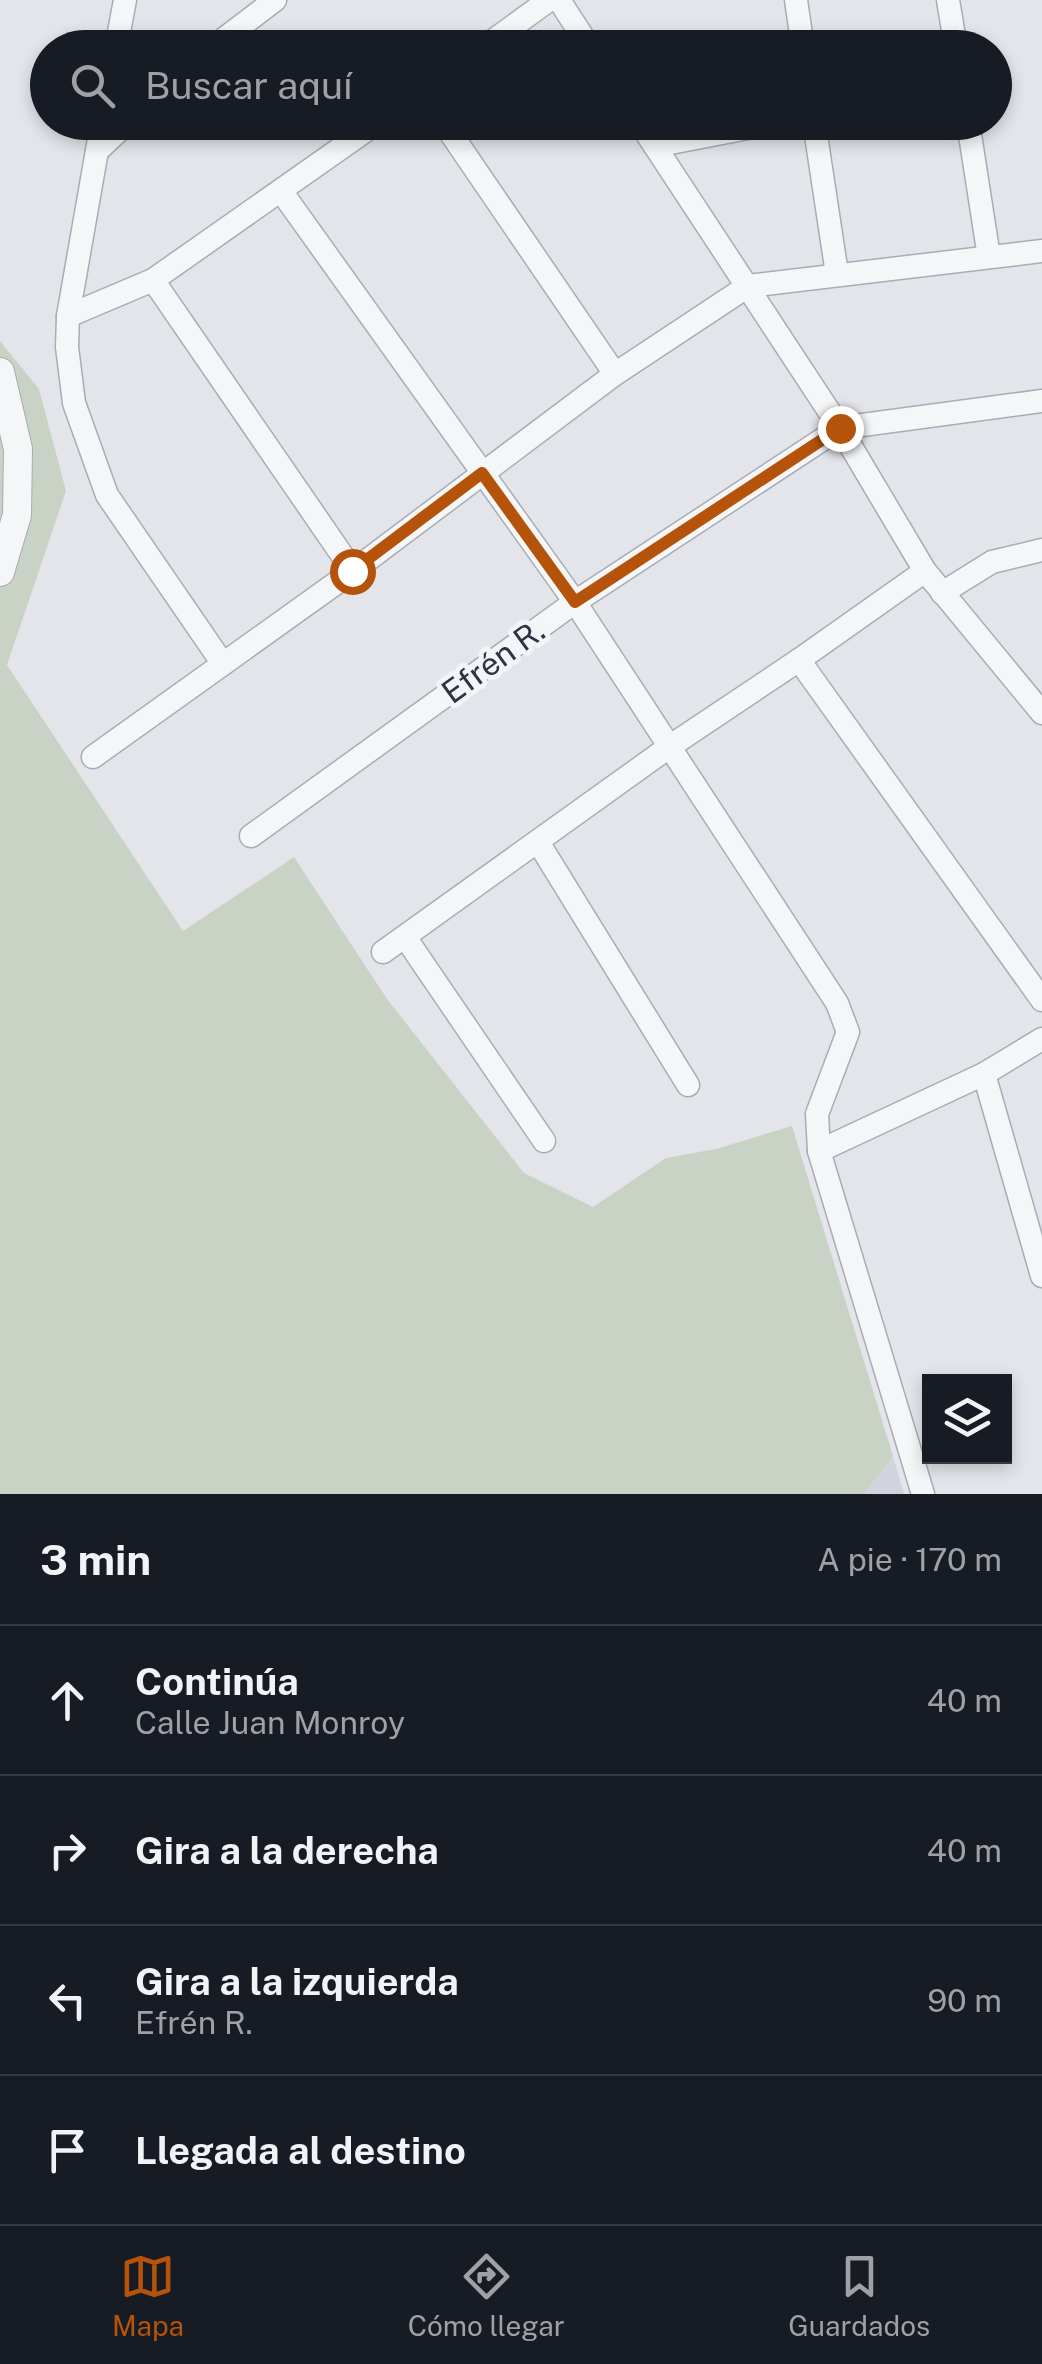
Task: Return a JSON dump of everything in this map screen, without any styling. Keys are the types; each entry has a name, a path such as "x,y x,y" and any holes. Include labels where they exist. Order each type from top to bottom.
{"street":[{"path":"119,30 124,0"},
{"path":"236,30 276,0"},
{"path":"508,30 549,0"},
{"path":"559,0 578,30"},
{"path":"796,0 800,30"},
{"path":"948,0 953,30"},
{"path":"99,140 68,316 67,347 74,403 107,495 223,664"},
{"path":"97,151 109,140"},
{"path":"68,316 152,280 353,140"},
{"path":"455,140 615,374"},
{"path":"651,140 840,428 925,570 1042,713"},
{"path":"655,146 686,140"},
{"path":"817,140 837,274"},
{"path":"971,140 989,257"},
{"path":"281,191 575,602 837,1003 848,1032 818,1114 819,1151 922,1494"},
{"path":"93,757 352,571 615,374 748,286 1042,251"},
{"path":"152,280 352,571"},
{"path":"0,372 18,449 17,515 0,572"},
{"path":"840,428 1042,401"},
{"name":"Efrén R.","path":"251,836 575,602 840,428"},
{"path":"942,593 992,562 1042,550"},
{"path":"383,952 925,570"},
{"path":"799,660 1042,1000"},
{"path":"538,842 688,1085"},
{"path":"405,937 544,1141"},
{"path":"819,1151 984,1074 1042,1039"},
{"path":"984,1074 1042,1276"}],"shaded area":[{"path":"893,1456 904,1494 864,1494"}],"green space":[{"path":"0,341 39,389 66,491 7,665 183,931 294,857 387,999 524,1173 593,1207 666,1158 716,1149 792,1126 893,1456 864,1494 0,1494"}],"route":[{"path":"352,571 482,473 575,602 840,428"}]}
